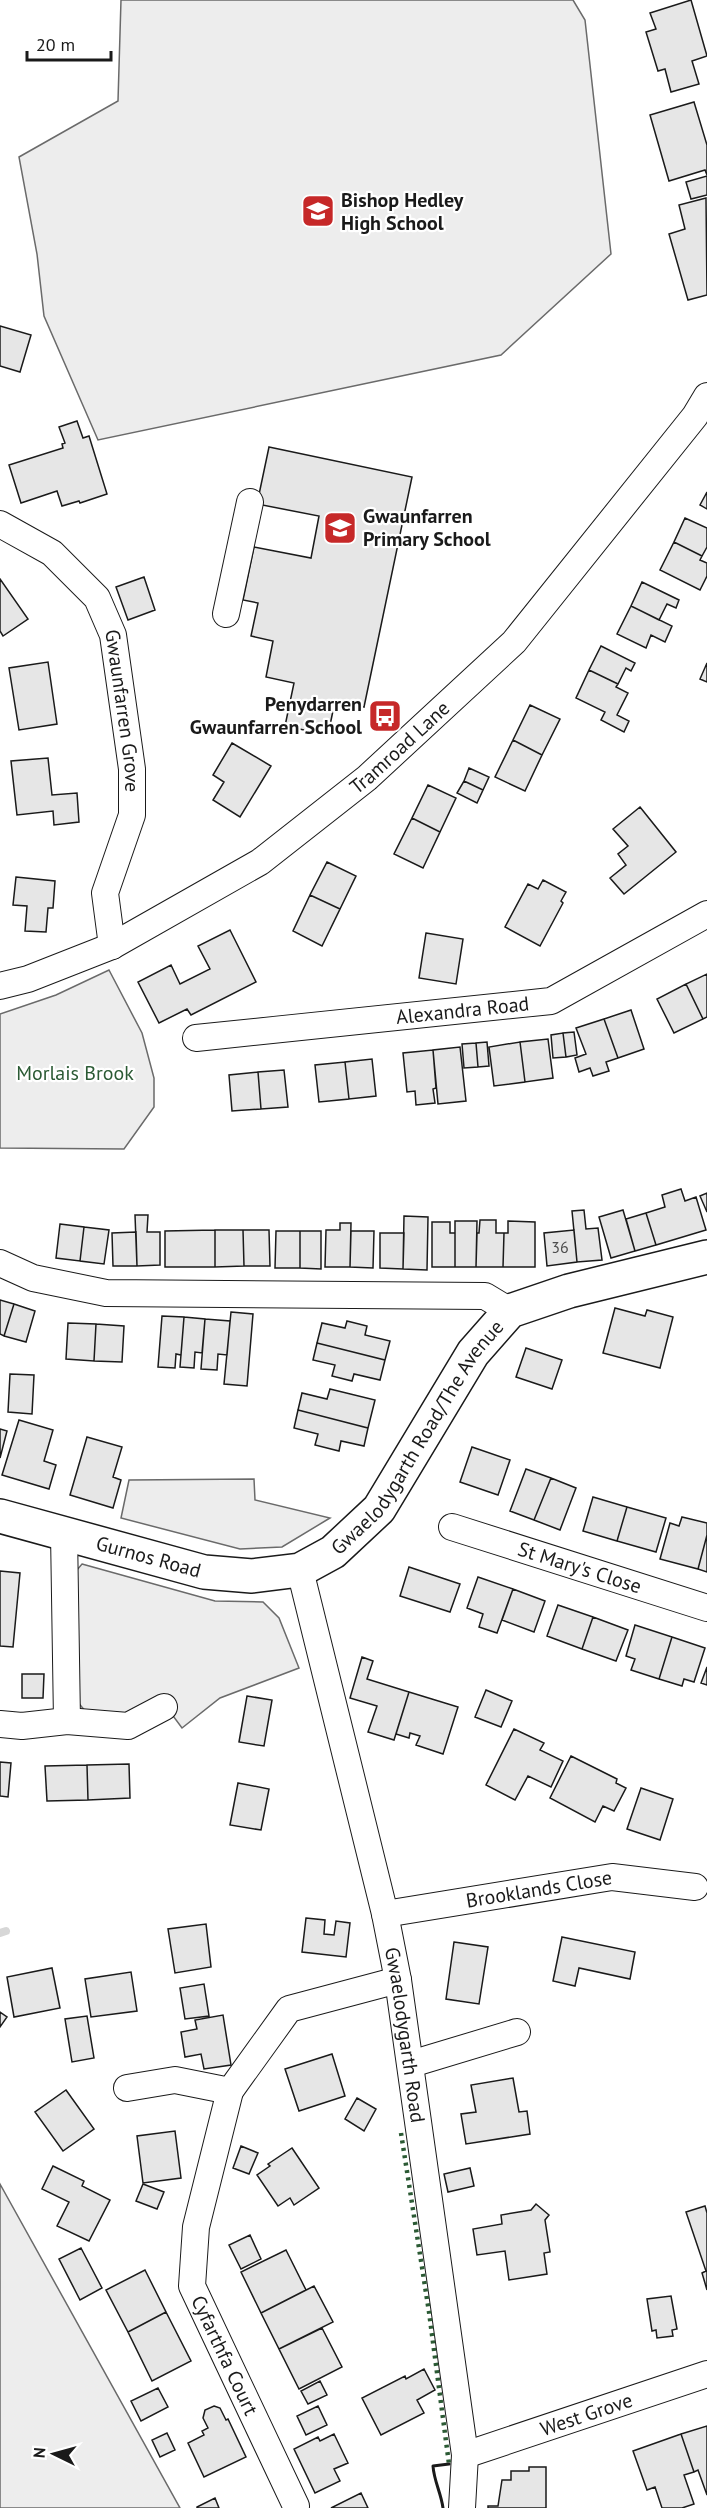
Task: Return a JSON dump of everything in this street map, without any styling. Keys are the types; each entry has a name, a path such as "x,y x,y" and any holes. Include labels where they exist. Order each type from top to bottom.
{"street":[{"name":"Tramroad Lane","path":"0,986 28,979 112,946 260,862 367,778 514,642 695,416 707,396"},
{"path":"226,614 250,502"},
{"name":"Gwaunfarren Grove","path":"0,524 52,553 97,598 113,635 132,769 132,815 105,893 112,946"},
{"name":"Alexandra Road","path":"196,1038 551,1001 707,914"},
{"name":"Gwaelodygarth Road/The Avenue","path":"300,1570 333,1552 379,1509 473,1353 510,1311 569,1292 707,1257"},
{"path":"0,1263 33,1278 106,1293 485,1296 510,1311"},
{"name":"Gurnos Road","path":"0,1516 204,1572 252,1576 300,1570"},
{"name":"St Mary's Close","path":"452,1527 707,1608"},
{"path":"64,1533 67,1721"},
{"name":"Gwaelodygarth Road","path":"300,1570 398,1980 465,2455 462,2508"},
{"path":"0,1724 22,1726 67,1721 128,1726 164,1707"},
{"name":"Brooklands Close","path":"384,1914 612,1877 695,1887"},
{"name":"Cyfarthfa Court","path":"296,2506 192,2286 196,2227 230,2091 289,2009 398,1980"},
{"path":"411,2064 517,2032"},
{"path":"128,2088 175,2080 230,2091"},
{"name":"West Grove","path":"465,2455 707,2374"}],"shaded area":[{"name":"Bishop Hedley High School","path":"121,0 573,0 585,20 611,254 501,355 98,440 44,316 37,254 19,157 118,101"},
{"name":"Morlais Brook","path":"109,970 142,1033 154,1078 154,1107 124,1149 0,1148 0,1014 56,995"},
{"path":"254,1479 255,1500 330,1518 282,1547 240,1549 121,1518 129,1480"},
{"path":"82,1564 215,1601 263,1602 279,1618 299,1668 220,1698 182,1728 162,1701 130,1716 86,1712 76,1700 71,1577"},
{"path":"0,2184 180,2508 0,2508"}],"building":[{"path":"691,0 707,56 692,61 699,84 671,92 665,69 658,71 646,32 656,29 650,13"},
{"path":"694,102 707,145 707,175 705,170 669,181 650,115"},
{"path":"707,176 707,195 691,199 686,182"},
{"path":"706,198 707,295 688,300 669,234 685,229 679,205"},
{"path":"0,326 31,335 20,372 0,366"},
{"path":"77,421 83,438 89,436 107,494 62,506 57,491 21,503 9,465 63,448 62,444 65,443 59,427"},
{"path":"269,447 412,477 364,707 335,701 328,735 285,726 294,683 266,677 273,641 251,636 258,603 243,600 254,547 311,558 319,516 257,504"},
{"path":"707,492 707,509 700,505"},
{"path":"685,518 707,528 707,547 702,556 674,542"},
{"path":"674,542 702,556 700,560 707,563 707,576 700,590 660,570"},
{"path":"144,577 155,610 128,620 116,587"},
{"path":"0,579 28,619 3,636 0,631"},
{"path":"642,582 679,600 676,608 667,604 659,620 631,606"},
{"path":"631,606 672,626 665,642 651,635 646,648 617,634"},
{"path":"601,646 635,663 631,671 626,668 618,684 589,670"},
{"path":"48,662 57,724 19,730 9,668"},
{"path":"707,663 707,682 700,679"},
{"path":"589,670 618,684 616,687 628,693 617,715 629,721 624,732 601,720 605,712 576,698"},
{"path":"530,705 560,719 542,755 513,740"},
{"path":"513,740 542,755 525,791 495,777"},
{"path":"232,743 271,766 240,817 213,800 224,782 213,775"},
{"path":"48,758 52,795 77,793 79,822 54,825 53,811 17,815 11,761"},
{"path":"469,768 489,777 483,790 464,781"},
{"path":"464,781 483,790 477,803 457,793"},
{"path":"428,785 456,798 440,832 412,818"},
{"path":"640,807 676,852 624,894 610,878 626,865 618,854 628,846 613,829"},
{"path":"412,818 440,832 423,868 394,854"},
{"path":"327,862 356,876 340,909 310,895"},
{"path":"16,877 55,881 53,908 48,908 46,932 25,931 27,906 13,905"},
{"path":"543,880 566,892 561,901 563,903 540,946 505,927 528,884 538,889"},
{"path":"310,895 340,909 322,946 293,931"},
{"path":"230,930 256,982 191,1015 187,1009 159,1023 138,982 171,965 180,984 210,969 198,946"},
{"path":"426,933 463,939 456,984 419,978"},
{"path":"707,974 707,1017 703,1019 686,984"},
{"path":"686,984 703,1019 674,1033 657,999"},
{"path":"631,1010 644,1049 618,1058 604,1019"},
{"path":"604,1019 618,1058 606,1062 609,1071 593,1076 590,1068 579,1072 575,1058 586,1054 576,1028"},
{"path":"574,1032 577,1055 566,1057 563,1033"},
{"path":"563,1033 566,1057 553,1058 551,1035"},
{"path":"548,1039 553,1078 525,1082 520,1042"},
{"path":"487,1042 489,1066 478,1067 476,1043"},
{"path":"520,1042 525,1082 494,1086 489,1047"},
{"path":"476,1043 478,1067 464,1068 462,1044"},
{"path":"460,1047 466,1101 438,1104 433,1050"},
{"path":"433,1050 435,1103 416,1105 415,1091 407,1092 403,1053"},
{"path":"372,1059 376,1096 349,1099 345,1062"},
{"path":"345,1062 349,1099 319,1102 315,1065"},
{"path":"284,1070 288,1107 261,1109 258,1072"},
{"path":"258,1072 261,1109 232,1111 229,1075"},
{"path":"681,1189 685,1201 696,1197 706,1230 656,1245 646,1213 665,1207 662,1195"},
{"path":"707,1193 707,1212 700,1196"},
{"path":"584,1210 586,1229 598,1228 602,1260 577,1262 572,1211"},
{"path":"623,1210 635,1251 611,1258 599,1217"},
{"path":"646,1213 656,1245 635,1251 626,1219"},
{"path":"135,1215 148,1215 147,1232 160,1232 160,1265 137,1266"},
{"path":"404,1216 428,1217 427,1270 403,1269"},
{"path":"480,1220 496,1220 496,1233 504,1233 503,1267 476,1267 477,1233 479,1233"},
{"path":"455,1221 477,1221 476,1267 455,1267"},
{"path":"508,1221 535,1222 535,1267 503,1267 504,1233 508,1233"},
{"path":"432,1222 450,1222 450,1233 455,1233 455,1267 432,1267"},
{"path":"340,1223 351,1223 350,1267 325,1267 326,1230 340,1230"},
{"path":"60,1224 84,1227 80,1261 56,1258"},
{"path":"84,1227 109,1230 104,1264 80,1261"},
{"path":"215,1230 215,1267 165,1267 165,1231"},
{"path":"215,1230 243,1230 244,1266 215,1267"},
{"path":"243,1230 269,1230 270,1266 244,1266"},
{"path":"574,1230 577,1262 547,1266 544,1233"},
{"path":"276,1231 300,1231 300,1268 275,1268"},
{"path":"300,1231 321,1231 321,1269 300,1268"},
{"path":"351,1231 374,1231 373,1268 350,1267"},
{"path":"136,1232 137,1266 113,1266 112,1233"},
{"path":"380,1233 404,1233 403,1269 380,1268"},
{"path":"0,1300 14,1304 4,1336 0,1334"},
{"path":"14,1304 35,1311 26,1342 4,1336"},
{"path":"615,1308 645,1316 647,1310 673,1317 660,1368 603,1353"},
{"path":"231,1312 253,1314 247,1386 224,1384"},
{"path":"162,1316 184,1317 181,1355 176,1354 175,1368 158,1367"},
{"path":"184,1317 205,1319 202,1353 195,1352 194,1368 180,1367"},
{"path":"205,1319 230,1321 227,1355 218,1354 217,1370 201,1369"},
{"path":"347,1321 367,1326 365,1335 390,1341 385,1360 317,1343 322,1323 345,1328"},
{"path":"68,1323 96,1324 94,1361 66,1359"},
{"path":"96,1324 124,1326 122,1362 94,1361"},
{"path":"317,1343 385,1360 380,1380 354,1374 352,1381 332,1376 335,1365 313,1360"},
{"path":"526,1348 562,1360 552,1389 516,1377"},
{"path":"10,1374 34,1375 32,1414 8,1412"},
{"path":"330,1389 375,1400 368,1428 298,1410 302,1393 327,1399"},
{"path":"298,1410 368,1428 364,1446 341,1441 339,1451 315,1445 318,1434 294,1428"},
{"path":"19,1420 53,1430 44,1461 56,1465 49,1489 2,1475"},
{"path":"0,1429 7,1431 0,1458"},
{"path":"87,1437 122,1447 113,1477 121,1480 113,1508 70,1495"},
{"path":"472,1447 510,1460 498,1495 460,1482"},
{"path":"526,1469 551,1478 534,1520 510,1511"},
{"path":"551,1478 576,1488 560,1530 534,1520"},
{"path":"593,1497 627,1507 617,1541 583,1531"},
{"path":"627,1507 666,1518 656,1552 617,1541"},
{"path":"682,1517 707,1523 707,1535 698,1569 660,1559 670,1523 679,1526"},
{"path":"707,1535 707,1572 698,1569"},
{"path":"409,1567 460,1584 450,1612 400,1596"},
{"path":"0,1571 20,1573 13,1647 0,1646"},
{"path":"478,1577 513,1589 497,1633 479,1627 483,1614 467,1608"},
{"path":"513,1589 545,1601 534,1632 502,1620"},
{"path":"558,1605 593,1617 582,1649 547,1636"},
{"path":"593,1617 628,1630 616,1661 582,1649"},
{"path":"635,1625 672,1637 659,1679 631,1670 635,1659 626,1656"},
{"path":"672,1637 705,1648 694,1682 684,1679 682,1686 659,1679"},
{"path":"362,1657 373,1661 367,1679 409,1692 394,1740 368,1732 377,1706 350,1698"},
{"path":"707,1667 707,1685 701,1683"},
{"path":"22,1674 44,1674 43,1698 22,1698"},
{"path":"486,1690 512,1701 501,1727 475,1717"},
{"path":"409,1692 458,1707 443,1754 416,1745 420,1736 410,1733 409,1738 396,1734"},
{"path":"247,1696 272,1700 264,1746 239,1742"},
{"path":"514,1729 544,1743 540,1750 563,1761 551,1787 528,1776 515,1800 486,1785"},
{"path":"571,1756 617,1779 616,1783 626,1788 614,1811 603,1806 595,1822 550,1798"},
{"path":"0,1762 11,1763 8,1797 0,1796"},
{"path":"129,1764 130,1798 88,1800 87,1765"},
{"path":"87,1765 88,1800 47,1801 45,1766"},
{"path":"238,1783 269,1789 261,1830 230,1825"},
{"path":"641,1788 673,1799 660,1840 627,1829"},
{"path":"306,1918 325,1920 324,1934 334,1935 336,1921 350,1923 346,1957 302,1952"},
{"path":"206,1924 211,1967 175,1973 168,1929"},
{"path":"562,1937 635,1952 630,1979 579,1968 575,1986 553,1981"},
{"path":"454,1942 488,1947 479,2004 446,1999"},
{"path":"52,1968 60,2008 14,2017 7,1977"},
{"path":"131,1972 137,2011 91,2017 85,1979"},
{"path":"204,1984 209,2016 185,2019 180,1988"},
{"path":"0,2012 7,2017 0,2027"},
{"path":"223,2015 231,2065 204,2069 201,2054 185,2057 181,2032 197,2029 195,2020"},
{"path":"87,2016 94,2058 72,2062 65,2019"},
{"path":"332,2054 345,2096 299,2111 285,2069"},
{"path":"513,2078 519,2112 527,2111 530,2134 466,2144 461,2114 476,2112 471,2085"},
{"path":"66,2090 94,2129 63,2151 35,2112"},
{"path":"357,2098 376,2109 364,2131 345,2119"},
{"path":"175,2131 181,2178 143,2183 137,2136"},
{"path":"241,2146 258,2153 249,2174 233,2168"},
{"path":"292,2148 319,2188 294,2205 290,2198 278,2206 257,2175 270,2166 268,2164"},
{"path":"53,2166 84,2181 82,2186 110,2200 89,2241 57,2226 69,2202 42,2189"},
{"path":"470,2168 474,2186 448,2192 444,2174"},
{"path":"143,2184 164,2192 157,2209 136,2201"},
{"path":"536,2204 549,2215 545,2220 550,2252 544,2253 547,2274 509,2280 505,2251 477,2255 473,2229 502,2224 501,2215 531,2210"},
{"path":"705,2206 707,2213 707,2290 702,2273 706,2271 686,2212"},
{"path":"250,2235 261,2259 241,2269 229,2245"},
{"path":"81,2248 102,2288 80,2300 59,2259"},
{"path":"286,2250 306,2290 261,2313 241,2272"},
{"path":"145,2270 166,2312 128,2332 106,2290"},
{"path":"314,2286 333,2322 279,2349 261,2313"},
{"path":"671,2296 677,2329 672,2330 673,2336 657,2338 656,2330 652,2331 647,2299"},
{"path":"166,2312 191,2361 152,2381 128,2332"},
{"path":"322,2328 342,2367 299,2389 279,2349"},
{"path":"424,2369 435,2390 417,2400 424,2413 381,2435 362,2398"},
{"path":"320,2381 327,2395 308,2404 301,2391"},
{"path":"158,2388 168,2407 141,2421 131,2401"},
{"path":"214,2406 220,2408 226,2420 228,2419 246,2457 204,2477 188,2443 204,2435 202,2431 208,2428 203,2418 205,2410"},
{"path":"318,2406 327,2425 306,2435 297,2416"},
{"path":"707,2426 707,2495 698,2470 694,2472 681,2434"},
{"path":"167,2433 175,2450 160,2457 152,2440"},
{"path":"334,2434 348,2463 334,2469 340,2481 315,2493 294,2449 318,2437 320,2441"},
{"path":"681,2434 694,2472 684,2475 694,2504 682,2508 662,2508 655,2487 647,2490 633,2451"},
{"path":"529,2467 546,2467 546,2508 488,2508 488,2506 498,2506 502,2480 511,2480 511,2471 529,2471"},
{"path":"361,2493 368,2508 331,2508"},
{"path":"215,2498 219,2508 197,2508 197,2507"}],"waterway":[{"path":"0,1933 6,1931"}],"hedge":[{"path":"401,2133 429,2312 449,2464"}],"wall":[{"path":"443,2508 433,2466 449,2464"}],"place":[{"name":"Bishop Hedley High School","path":"318,211"},
{"name":"Gwaunfarren Primary School","path":"340,528"},
{"name":"Penydarren Gwaunfarren School","path":"385,716"}]}
